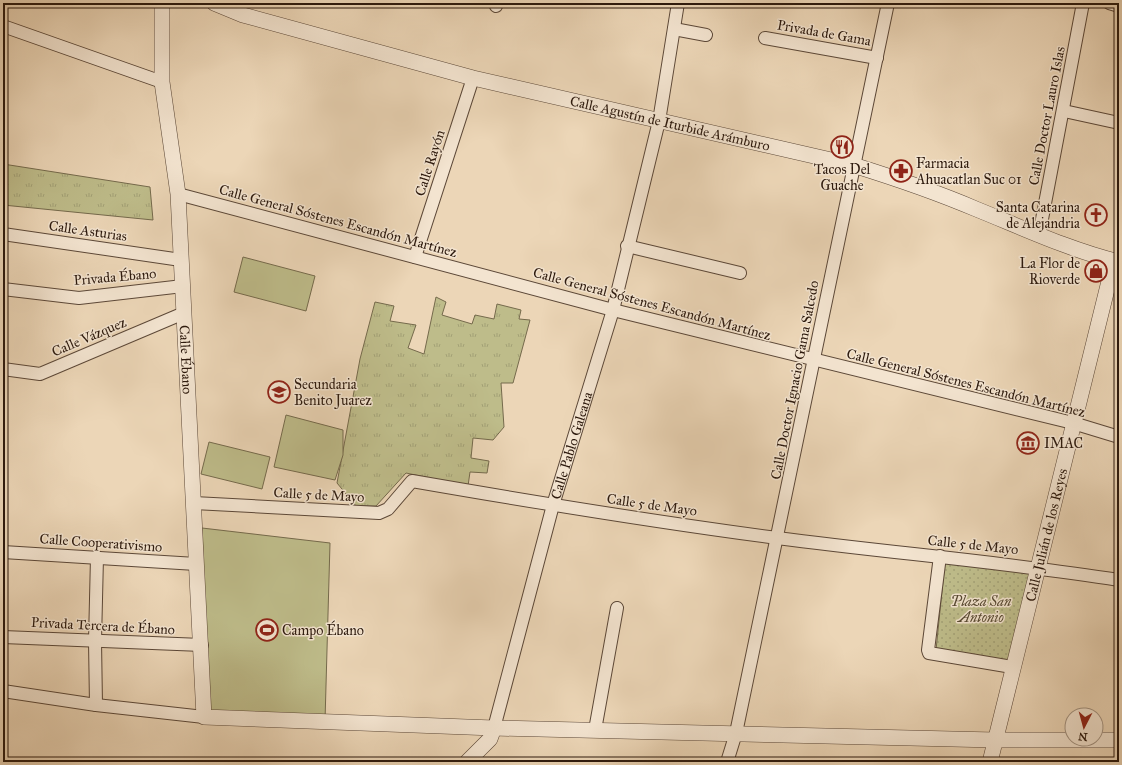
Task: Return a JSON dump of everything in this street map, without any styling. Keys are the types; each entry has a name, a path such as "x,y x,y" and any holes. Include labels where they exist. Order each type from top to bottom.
{"street":[{"name":"Calle Ébano","path":"162,3 162,82 178,194 175,259 183,286 196,564 202,645 204,717"},
{"name":"Calle Agustín de Iturbide Arámburo","path":"214,3 250,17 474,78 853,165 899,180 975,208 1039,235 1117,262"},
{"name":"Calle Pablo Galeana","path":"467,762 490,739 494,728 553,505 613,310 627,246 659,121 678,3"},
{"name":"Calle Doctor Ignacio Gama Salcedo","path":"727,762 736,733 778,538 853,165 888,3"},
{"name":"Calle Doctor Lauro Islas","path":"1039,235 1084,3"},
{"path":"1109,3 1119,6"},
{"path":"3,26 162,82"},
{"path":"674,28 706,35"},
{"name":"Privada de Gama","path":"765,38 876,58"},
{"name":"Calle Rayón","path":"415,257 474,78"},
{"path":"1064,111 1119,123"},
{"name":"Calle General Sóstenes Escandón Martínez","path":"178,194 613,310 814,361 1073,423 1119,437"},
{"name":"Calle Asturias","path":"3,234 175,259"},
{"path":"627,246 740,273"},
{"name":"Calle Julián de los Reyes","path":"990,762 1012,667 1073,423 1117,262"},
{"name":"Privada Ébano","path":"3,289 79,298 183,286"},
{"name":"Calle Vázquez","path":"3,369 40,374 184,312"},
{"name":"Calle 5 de Mayo","path":"194,503 379,513 388,509 412,481 553,505 778,538 1038,567 1119,580"},
{"name":"Calle Cooperativismo","path":"3,552 196,564"},
{"path":"940,556 928,650 929,653 1012,667"},
{"path":"96,705 95,641 97,557"},
{"path":"595,730 617,608"},
{"name":"Privada Tercera de Ébano","path":"3,636 202,645"},
{"path":"3,690 96,705 204,717 494,728 995,740 1119,740"}],"green space":[{"path":"3,164 150,187 153,220 3,205"},
{"path":"243,257 315,276 306,311 234,292"},
{"path":"436,297 446,302 442,315 472,324 475,315 494,319 497,304 521,310 519,319 530,320 513,383 501,383 504,427 493,440 473,438 471,458 489,461 487,473 470,472 468,486 406,473 376,506 356,506 337,483 360,359 375,302 394,306 390,321 416,325 408,348 424,354"},
{"path":"286,415 343,430 343,455 335,480 274,467"},
{"path":"209,442 270,457 262,489 201,474"},
{"name":"Campo Ébano","path":"202,528 330,543 325,721 209,717"},
{"name":"Plaza San Antonio","path":"945,562 1032,573 1009,662 936,650"}],"place":[{"name":"Tacos Del Guache","path":"842,147"},
{"name":"Farmacia Ahuacatlan Suc 01","path":"901,171"},
{"name":"Santa Catarina de Alejandria","path":"1096,215"},
{"name":"La Flor de Rioverde","path":"1096,271"},
{"name":"Secundaria Benito Juarez","path":"279,392"},
{"name":"IMAC","path":"1028,443"},
{"name":"Campo Ébano","path":"267,630"}]}
